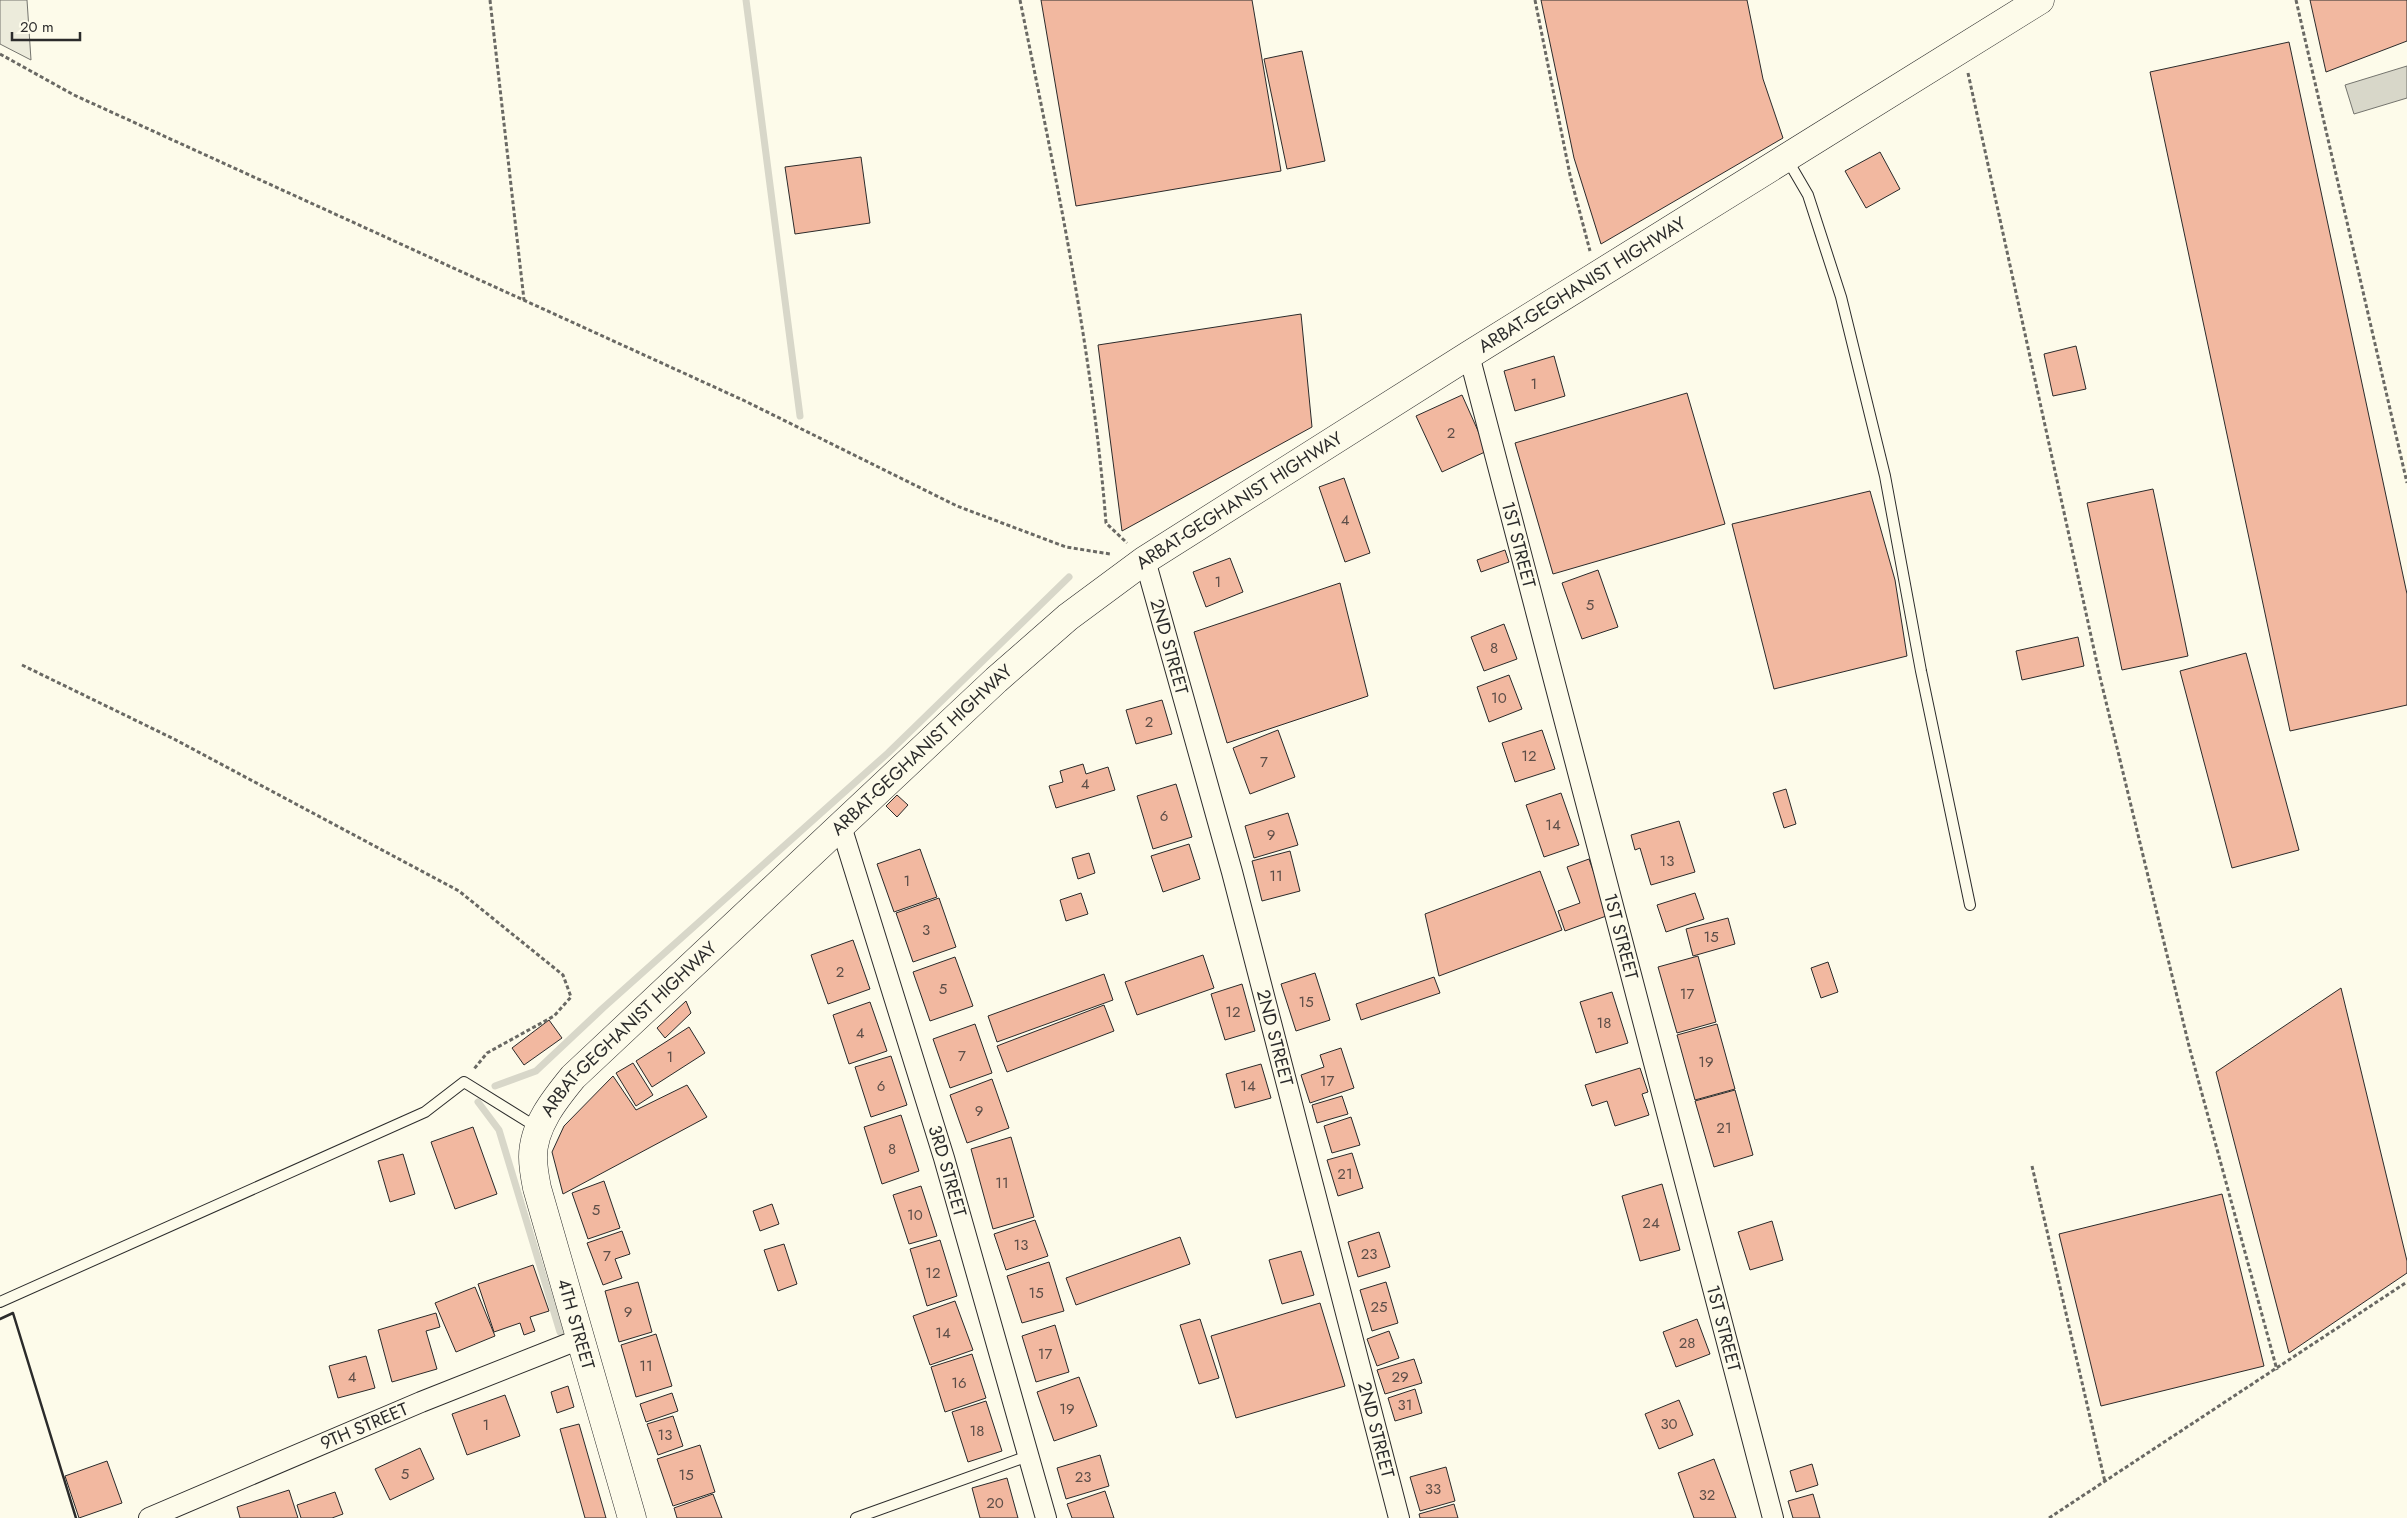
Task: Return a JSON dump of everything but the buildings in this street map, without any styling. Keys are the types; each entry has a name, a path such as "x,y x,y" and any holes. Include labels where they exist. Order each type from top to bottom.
{"main road":[{"name":"ARBAT-GEGHANIST HIGHWAY","path":"539,1129 553,1101 573,1077 996,680 1060,623 1145,560 1469,355 2040,0"},
{"name":"4TH STREET","path":"539,1129 533,1155 537,1188 632,1518"}],"street":[{"name":"1ST STREET","path":"1469,355 1773,1518"},
{"name":"2ND STREET","path":"1145,560 1232,872 1399,1518"},
{"name":"3RD STREET","path":"841,826 944,1158 1046,1518"},
{"name":"9TH STREET","path":"149,1518 421,1402 580,1339"}],"lane":[{"path":"1786,158 1808,195 1844,306 1885,476 1921,671 1970,905"},
{"path":"0,1302 425,1112 464,1082 539,1129"},
{"path":"860,1517 1028,1456"}],"path":[{"path":"490,0 524,300"},
{"path":"1020,0 1067,235 1101,460 1106,523 1145,560"},
{"path":"1535,0 1570,174 1597,276"},
{"path":"2296,0 2407,483"},
{"path":"1963,48 2100,678 2189,1046 2277,1370"},
{"path":"0,54 74,95 745,401 957,506 1066,547 1145,560"},
{"path":"22,665 174,739 459,890 563,975 571,997 554,1016 487,1053 464,1082"},
{"path":"2032,1166 2105,1482"},
{"path":"2049,1518 2277,1370 2407,1282"}],"shaded area":[{"path":"0,0 27,0 31,60 0,44"},
{"path":"2407,66 2407,98 2354,114 2345,85"}],"waterway":[{"path":"746,0 800,416"},
{"path":"495,1086 536,1071 603,1008 888,753 1069,577"},
{"path":"478,1102 499,1130 560,1332"}],"wall":[{"path":"0,1319 13,1313 76,1518"}]}
